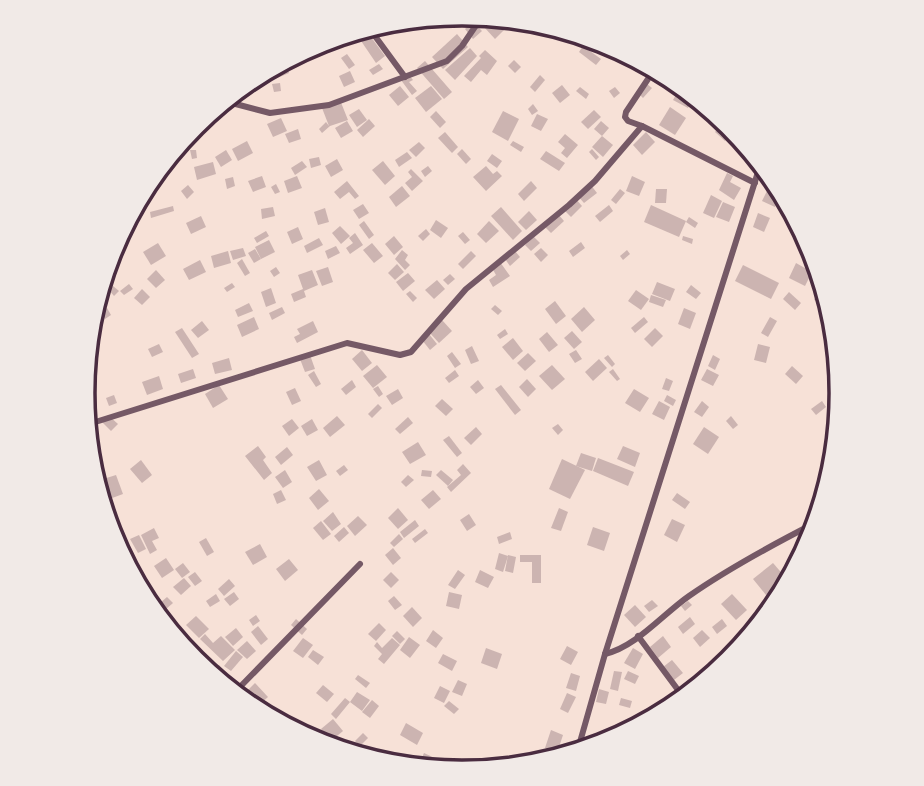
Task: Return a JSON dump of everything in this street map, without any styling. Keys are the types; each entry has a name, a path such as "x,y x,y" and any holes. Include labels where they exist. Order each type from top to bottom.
{"street":[{"path":"236,104 270,113 329,105 447,61 463,47 476,27"},
{"path":"376,37 405,77"},
{"path":"649,77 626,112 628,121 755,183"},
{"path":"96,422 347,343 406,355 466,289 569,205 594,181 642,126"},
{"path":"581,740 757,176"},
{"path":"606,654 617,651 688,596 760,551 802,529"},
{"path":"241,686 360,564"},
{"path":"638,636 678,689"}],"building":[{"path":"468,26 478,27 482,31 473,39 465,29"},
{"path":"484,27 502,28 504,30 495,39"},
{"path":"457,34 468,47 443,69 432,57"},
{"path":"372,38 385,56 376,63 361,41"},
{"path":"582,47 601,59 596,65 579,52"},
{"path":"470,48 477,56 455,80 445,70"},
{"path":"485,50 497,61 487,75 481,70 471,82 464,76"},
{"path":"347,54 355,65 349,69 341,58"},
{"path":"514,60 521,67 515,73 508,66"},
{"path":"425,61 452,92 444,99 417,68"},
{"path":"379,64 383,69 373,75 369,70"},
{"path":"288,70 289,73 274,78"},
{"path":"350,71 355,82 344,87 339,76"},
{"path":"408,74 413,80 409,82 417,91 412,95 401,80"},
{"path":"540,75 545,80 535,92 530,87"},
{"path":"280,83 281,91 274,92 272,84"},
{"path":"647,84 652,88 643,98 639,94"},
{"path":"562,85 570,95 560,103 552,93"},
{"path":"400,86 409,97 398,106 389,95"},
{"path":"431,86 442,99 426,112 415,98"},
{"path":"580,87 589,94 586,99 576,91"},
{"path":"615,87 620,93 614,98 609,91"},
{"path":"676,95 689,105 688,108 673,100"},
{"path":"340,100 348,120 330,126 322,133 319,129 326,122 329,126 322,108"},
{"path":"533,104 538,111 532,115 528,109"},
{"path":"670,107 686,118 675,135 659,125"},
{"path":"359,109 367,120 357,127 349,115"},
{"path":"594,110 601,117 588,129 581,122"},
{"path":"436,111 446,122 440,128 430,117"},
{"path":"503,111 519,119 508,141 492,132"},
{"path":"537,114 548,119 541,131 531,126"},
{"path":"281,118 287,131 273,137 267,124"},
{"path":"369,119 375,126 363,137 357,130"},
{"path":"347,121 353,131 341,138 335,128"},
{"path":"601,121 609,128 602,136 594,129"},
{"path":"298,129 301,139 289,143 285,134"},
{"path":"717,130 726,139 725,141 715,132"},
{"path":"445,132 458,147 452,153 438,138"},
{"path":"646,132 655,142 642,155 633,145"},
{"path":"565,134 578,145 567,158 561,153 565,148 558,142"},
{"path":"602,136 613,145 603,157 592,147"},
{"path":"247,141 253,153 238,161 232,149"},
{"path":"513,141 524,147 521,152 510,145"},
{"path":"419,142 425,148 416,157 409,150"},
{"path":"462,149 471,159 466,164 457,154"},
{"path":"592,149 599,157 596,160 589,152"},
{"path":"190,150 196,150 197,158 192,159"},
{"path":"226,150 232,160 221,167 215,157"},
{"path":"546,151 565,163 559,171 540,159"},
{"path":"407,152 412,158 399,167 395,160"},
{"path":"492,154 502,161 497,168 487,161"},
{"path":"319,157 321,165 311,168 309,159"},
{"path":"337,159 343,170 331,177 325,166"},
{"path":"302,161 307,167 295,175 291,168"},
{"path":"383,161 395,176 385,185 372,170"},
{"path":"213,162 216,174 197,180 194,167"},
{"path":"428,166 432,171 425,177 421,171"},
{"path":"486,166 493,174 497,171 502,176 486,191 473,177"},
{"path":"411,169 423,181 412,191 405,183 412,177 408,172"},
{"path":"727,173 733,176 730,182 741,188 734,200 719,190"},
{"path":"262,176 266,187 253,192 248,181"},
{"path":"297,176 302,188 288,193 284,181"},
{"path":"632,176 645,182 639,196 626,191"},
{"path":"233,177 235,186 227,189 225,179"},
{"path":"347,181 359,196 355,199 349,192 340,199 334,192"},
{"path":"531,181 537,188 524,201 518,194"},
{"path":"276,184 280,192 275,194 271,187"},
{"path":"590,184 597,193 584,203 577,195"},
{"path":"188,185 194,192 187,199 181,191"},
{"path":"402,186 410,196 396,207 389,197"},
{"path":"620,189 625,193 616,204 611,200"},
{"path":"656,189 667,189 666,203 655,203"},
{"path":"768,190 776,204 775,207 762,201"},
{"path":"711,195 722,201 714,218 703,213"},
{"path":"575,198 582,206 571,217 563,209"},
{"path":"723,202 735,207 729,222 716,217"},
{"path":"363,204 369,213 359,219 353,210"},
{"path":"609,205 613,211 600,222 595,216"},
{"path":"651,205 686,221 679,237 644,222"},
{"path":"173,206 174,211 151,218 150,212"},
{"path":"273,207 275,216 262,219 261,209"},
{"path":"501,207 522,231 513,240 491,216"},
{"path":"325,208 329,222 318,225 314,212"},
{"path":"529,211 537,220 526,230 518,222"},
{"path":"758,213 770,218 764,232 753,227"},
{"path":"558,214 564,221 551,233 545,227"},
{"path":"201,216 206,227 191,234 186,223"},
{"path":"689,217 698,223 695,228 686,222"},
{"path":"436,220 448,228 441,238 430,230"},
{"path":"364,221 374,235 369,239 359,225"},
{"path":"489,221 499,231 486,243 477,234"},
{"path":"340,226 350,236 341,244 332,233"},
{"path":"298,227 303,239 292,244 287,232"},
{"path":"426,229 430,234 423,241 418,236"},
{"path":"266,231 269,236 257,243 254,238"},
{"path":"463,232 470,240 465,244 458,236"},
{"path":"355,233 363,245 350,254 346,248 353,243 349,238"},
{"path":"394,236 403,247 394,255 385,244"},
{"path":"533,236 540,243 531,251 525,245"},
{"path":"683,236 693,239 692,244 682,240"},
{"path":"319,238 323,245 307,253 304,246"},
{"path":"269,240 275,252 261,259 255,247"},
{"path":"581,242 585,248 573,257 569,251"},
{"path":"158,243 166,256 151,265 143,252"},
{"path":"372,243 383,256 374,263 363,250"},
{"path":"336,246 340,253 328,259 325,251"},
{"path":"243,248 246,256 233,260 230,251"},
{"path":"541,248 548,255 541,262 534,254"},
{"path":"255,249 261,259 254,263 248,253"},
{"path":"402,250 408,255 405,260 410,265 405,270 395,259"},
{"path":"627,250 630,254 623,260 620,256"},
{"path":"228,251 231,263 214,268 211,256"},
{"path":"471,251 476,256 463,269 458,264"},
{"path":"515,251 520,257 510,266 505,259"},
{"path":"242,259 250,273 245,276 237,263"},
{"path":"200,260 206,272 189,280 183,269"},
{"path":"500,262 510,276 493,287 489,280 496,275 492,268"},
{"path":"796,263 807,269 810,277 805,286 789,278"},
{"path":"397,264 404,272 395,280 388,273"},
{"path":"743,265 779,283 771,299 735,281"},
{"path":"276,267 280,273 274,277 270,271"},
{"path":"328,267 333,282 322,286 316,271"},
{"path":"156,270 165,280 156,288 147,279"},
{"path":"312,270 318,285 304,291 306,297 294,302 291,294 303,289 298,275"},
{"path":"408,273 415,281 403,291 396,282"},
{"path":"450,274 455,279 448,285 443,280"},
{"path":"437,280 445,289 434,299 425,290"},
{"path":"657,282 675,289 670,301 652,294"},
{"path":"232,283 235,287 227,292 224,288"},
{"path":"129,284 133,289 124,295 120,291"},
{"path":"691,285 701,293 696,299 686,292"},
{"path":"113,286 119,291 114,296 110,291"},
{"path":"271,288 276,303 266,307 261,292"},
{"path":"142,289 150,297 142,305 134,298"},
{"path":"636,290 649,299 641,310 628,301"},
{"path":"410,291 417,298 413,302 406,294"},
{"path":"789,292 801,303 795,310 783,299"},
{"path":"651,295 666,300 663,307 649,302"},
{"path":"555,301 566,316 556,324 545,309"},
{"path":"249,303 253,311 238,317 235,310"},
{"path":"495,305 502,311 498,315 491,309"},
{"path":"282,307 285,313 272,320 269,313"},
{"path":"584,307 595,320 582,332 571,319"},
{"path":"684,308 696,313 690,329 678,324"},
{"path":"105,309 111,315 105,319 103,316"},
{"path":"254,317 259,329 242,337 237,325"},
{"path":"644,317 648,322 635,333 631,328"},
{"path":"770,317 777,321 768,337 761,333"},
{"path":"442,320 452,331 439,343 429,332"},
{"path":"202,321 209,330 198,338 191,330"},
{"path":"313,321 318,332 297,343 294,337 300,334 297,329"},
{"path":"182,328 199,354 192,358 175,332"},
{"path":"655,328 663,336 652,347 644,339"},
{"path":"505,329 508,334 500,339 497,335"},
{"path":"572,331 582,342 574,349 564,338"},
{"path":"547,332 558,345 549,352 539,339"},
{"path":"429,334 437,344 430,350 422,340"},
{"path":"513,338 523,351 513,360 502,347"},
{"path":"159,344 163,352 152,357 148,349"},
{"path":"758,344 770,347 766,363 754,360"},
{"path":"472,346 479,361 471,364 465,350"},
{"path":"362,350 372,363 362,371 352,359"},
{"path":"576,350 582,359 575,363 569,354"},
{"path":"452,352 461,364 455,368 447,356"},
{"path":"528,353 536,361 525,371 517,363"},
{"path":"310,355 315,369 305,372 300,359"},
{"path":"608,355 615,364 612,367 604,358"},
{"path":"713,355 720,359 715,370 708,366"},
{"path":"229,358 232,370 215,374 212,363"},
{"path":"599,359 607,368 593,381 585,372"},
{"path":"377,365 387,377 373,388 363,376"},
{"path":"552,365 565,379 552,390 539,376"},
{"path":"792,366 803,376 796,384 785,374"},
{"path":"193,369 196,378 181,383 178,374"},
{"path":"613,369 620,379 617,381 609,372"},
{"path":"707,369 719,375 713,386 701,380"},
{"path":"455,370 459,376 449,383 445,378"},
{"path":"314,371 321,384 316,387 308,375"},
{"path":"159,376 163,389 147,395 142,382"},
{"path":"666,378 673,381 669,391 662,389"},
{"path":"527,379 536,389 528,397 519,387"},
{"path":"352,380 356,387 346,395 341,389"},
{"path":"478,380 484,388 476,394 470,387"},
{"path":"219,385 228,399 213,408 205,394"},
{"path":"501,385 521,410 515,415 495,389"},
{"path":"378,386 383,394 379,397 373,389"},
{"path":"295,388 301,401 292,405 286,392"},
{"path":"398,389 403,398 392,405 386,396"},
{"path":"634,389 649,398 640,412 625,403"},
{"path":"114,395 117,403 109,406 106,398"},
{"path":"667,395 676,400 673,406 664,401"},
{"path":"442,399 453,409 446,416 435,406"},
{"path":"659,401 670,407 664,420 652,414"},
{"path":"702,401 709,407 702,417 694,412"},
{"path":"822,401 826,407 816,415 811,409"},
{"path":"378,404 382,408 372,418 368,414"},
{"path":"108,415 118,424 111,431 102,422"},
{"path":"337,416 345,425 330,437 323,428"},
{"path":"731,416 738,425 733,429 726,421"},
{"path":"408,417 413,423 400,434 395,429"},
{"path":"292,419 299,428 289,436 282,426"},
{"path":"312,419 318,430 307,436 301,426"},
{"path":"558,424 563,430 558,435 552,428"},
{"path":"476,427 482,434 471,445 464,438"},
{"path":"704,427 719,437 708,454 693,444"},
{"path":"449,436 462,453 457,457 443,440"},
{"path":"418,442 426,455 410,464 402,452"},
{"path":"258,446 272,473 264,480 245,456"},
{"path":"623,446 640,453 635,467 617,459"},
{"path":"287,447 293,455 281,465 275,457"},
{"path":"581,453 596,458 592,471 576,466"},
{"path":"598,458 634,472 628,486 593,471"},
{"path":"562,459 585,470 570,499 549,489"},
{"path":"141,460 152,475 142,483 130,469"},
{"path":"319,460 327,475 316,481 307,467"},
{"path":"463,464 471,473 451,492 447,487 461,475 457,470"},
{"path":"344,465 348,470 340,476 336,471"},
{"path":"285,470 292,482 283,488 275,477"},
{"path":"422,470 432,471 431,477 421,476"},
{"path":"441,470 453,480 448,486 436,475"},
{"path":"116,475 123,494 111,498 105,478"},
{"path":"408,475 414,480 406,487 401,482"},
{"path":"319,489 329,501 318,510 309,498"},
{"path":"281,490 286,500 277,504 273,494"},
{"path":"433,490 441,499 429,509 421,500"},
{"path":"677,493 690,502 685,509 672,500"},
{"path":"398,508 408,520 398,529 388,518"},
{"path":"559,508 568,512 561,531 551,528"},
{"path":"333,512 341,524 332,531 323,521"},
{"path":"469,514 476,525 467,531 460,520"},
{"path":"358,516 367,525 355,536 347,526"},
{"path":"672,519 685,525 677,542 664,535"},
{"path":"415,520 419,526 404,538 400,532"},
{"path":"321,521 331,534 323,540 313,528"},
{"path":"344,527 349,533 339,542 334,536"},
{"path":"593,527 610,533 604,551 587,545"},
{"path":"154,528 159,538 152,541 157,550 150,554 141,535"},
{"path":"425,529 428,533 415,543 412,539"},
{"path":"510,532 512,539 499,544 497,537"},
{"path":"399,534 403,539 394,547 390,543"},
{"path":"139,535 146,549 138,553 130,539"},
{"path":"206,538 214,552 207,556 199,542"},
{"path":"260,544 267,557 253,565 245,552"},
{"path":"393,548 401,558 393,565 385,555"},
{"path":"499,553 508,556 503,572 495,569"},
{"path":"508,555 516,557 513,573 505,571"},
{"path":"520,555 541,555 541,583 532,583 532,562 520,562"},
{"path":"166,558 174,570 162,578 154,566"},
{"path":"289,559 298,570 285,581 276,569"},
{"path":"183,563 190,572 182,578 175,569"},
{"path":"773,563 782,573 766,595 753,579"},
{"path":"458,570 465,575 455,589 448,585"},
{"path":"480,570 494,577 488,588 475,582"},
{"path":"195,572 202,581 195,586 188,577"},
{"path":"391,572 399,580 391,588 383,580"},
{"path":"184,578 191,586 181,595 173,587"},
{"path":"229,579 235,586 224,596 218,589"},
{"path":"234,592 239,599 230,606 224,599"},
{"path":"449,592 462,595 459,609 446,606"},
{"path":"216,594 220,601 210,607 206,601"},
{"path":"732,594 747,610 736,620 721,604"},
{"path":"394,596 402,605 395,610 388,601"},
{"path":"167,597 173,603 166,609 161,602"},
{"path":"652,600 658,606 649,612 644,606"},
{"path":"688,601 692,605 685,611 681,606"},
{"path":"635,605 646,617 635,627 624,615"},
{"path":"412,607 422,618 413,627 403,616"},
{"path":"256,615 260,621 253,626 249,620"},
{"path":"196,616 209,629 199,638 186,625"},
{"path":"690,617 695,624 683,634 678,627"},
{"path":"296,619 307,629 302,635 291,625"},
{"path":"722,619 727,626 717,634 712,627"},
{"path":"379,623 386,630 376,641 368,634"},
{"path":"258,626 268,639 261,645 251,632"},
{"path":"236,628 243,637 233,646 225,637"},
{"path":"433,630 443,638 436,648 426,641"},
{"path":"702,630 710,638 700,647 693,638"},
{"path":"397,631 405,639 400,644 392,636"},
{"path":"205,634 213,643 221,636 235,650 223,661 200,639"},
{"path":"663,636 671,647 658,658 650,647"},
{"path":"409,637 420,645 410,658 400,650"},
{"path":"303,638 313,645 303,658 293,651"},
{"path":"392,638 400,645 384,664 378,659 382,654 374,646 377,642 382,648"},
{"path":"247,641 256,651 247,659 237,650"},
{"path":"567,646 578,652 571,665 560,659"},
{"path":"486,648 502,654 497,669 481,663"},
{"path":"633,648 643,654 635,669 624,663"},
{"path":"313,650 324,657 318,665 308,657"},
{"path":"236,651 243,657 231,671 224,666"},
{"path":"443,654 457,661 452,671 438,663"},
{"path":"672,660 683,673 674,680 663,667"},
{"path":"614,671 622,672 618,691 610,689"},
{"path":"628,671 639,676 635,684 624,679"},
{"path":"571,673 580,676 576,691 566,688"},
{"path":"358,675 370,683 366,688 355,679"},
{"path":"458,680 467,684 462,696 452,692"},
{"path":"255,683 268,697 263,701 248,690"},
{"path":"323,685 334,694 327,702 316,693"},
{"path":"440,686 450,691 444,703 434,698"},
{"path":"599,689 609,692 606,704 596,702"},
{"path":"357,692 370,700 362,711 350,702"},
{"path":"567,693 576,697 568,713 560,709"},
{"path":"345,698 350,702 336,719 331,714"},
{"path":"621,698 632,701 630,708 619,705"},
{"path":"372,700 379,706 370,718 362,712"},
{"path":"449,701 459,709 454,714 444,706"},
{"path":"333,719 343,731 336,737 321,729"},
{"path":"406,723 423,733 417,745 400,735"},
{"path":"551,730 563,735 559,746 545,748"},
{"path":"363,733 368,738 361,745 355,741"},
{"path":"424,753 437,759 422,758"}]}
